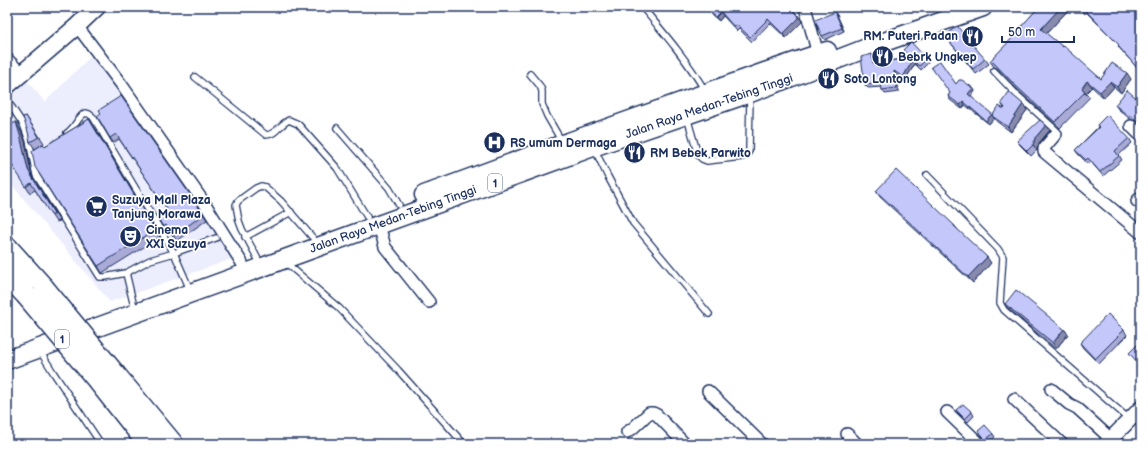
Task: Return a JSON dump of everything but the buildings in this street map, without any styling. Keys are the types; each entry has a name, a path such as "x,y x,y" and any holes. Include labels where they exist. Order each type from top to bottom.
{"highway":[{"name":"Jalan Raya Medan-Tebing Tinggi","path":"373,221 399,205 563,144 951,7"},
{"name":"Jalan Raya Medan-Tebing Tinggi","path":"7,360 39,349 134,308 254,262 750,93 867,48 983,7"},
{"name":"Jalan Raya Medan-Tebing Tinggi","path":"254,262 282,260 315,242"},
{"name":"1","path":"7,248 44,288 107,378 148,444"},
{"name":"1","path":"7,275 173,444"},
{"name":"Jalan Raya Medan-Tebing Tinggi","path":"7,350 134,308"}],"main road":[{"path":"7,86 77,26 93,8"}],"street":[{"path":"805,7 818,54"},
{"path":"77,26 121,84 205,204 254,262"},
{"path":"7,59 21,73"},
{"path":"1131,126 1141,136"},
{"path":"1056,134 1044,148 1044,152 1141,234"},
{"path":"373,221 385,247 430,302"},
{"path":"1051,389 1069,404 1078,408 1109,442 1141,408"},
{"path":"708,391 762,444"},
{"path":"1014,399 1062,444"},
{"path":"947,412 980,444"},
{"path":"627,432 632,430 649,413 653,413 657,415 685,444"},
{"path":"847,434 857,444"}],"lane":[{"path":"642,7 666,36 698,79 706,93"},
{"path":"994,71 1016,94 1056,130 1056,134"},
{"path":"530,74 540,86 542,91 542,104 563,144"},
{"path":"195,77 266,135 273,133 286,121 289,120 298,124 337,168 373,221"},
{"path":"686,115 700,158 707,161 742,157 749,151 750,93"},
{"path":"7,100 23,124 36,175 99,276 105,277 126,273 150,260 174,254 216,238"},
{"path":"65,134 71,130 80,116 85,113 93,117 174,254 189,287"},
{"path":"337,128 389,188 399,205"},
{"path":"593,147 633,223 709,314"},
{"path":"32,156 38,152"},
{"path":"927,175 998,249 1003,257 1000,303 1004,310 1130,419"},
{"path":"254,262 246,237 238,221 236,206 238,201 261,186 265,187 281,201 315,242"},
{"path":"246,237 291,212"},
{"path":"282,260 339,308 398,370 464,444"},
{"path":"126,273 134,308"},
{"path":"39,349 101,444"}],"shaded area":[{"path":"94,53 235,258 110,302 7,179 7,89 23,76 45,102"}],"place":[{"name":"RM. Puteri Padan","path":"973,36"},
{"name":"Bebrk Ungkep","path":"883,57"},
{"name":"Soto Lontong","path":"828,79"},
{"name":"RS umum Dermaga","path":"495,143"},
{"name":"RM Bebek Parwito","path":"634,153"},
{"name":"Suzuya Mall Plaza Tanjung Morawa","path":"97,207"},
{"name":"Cinema XXI Suzuya","path":"130,237"}]}
